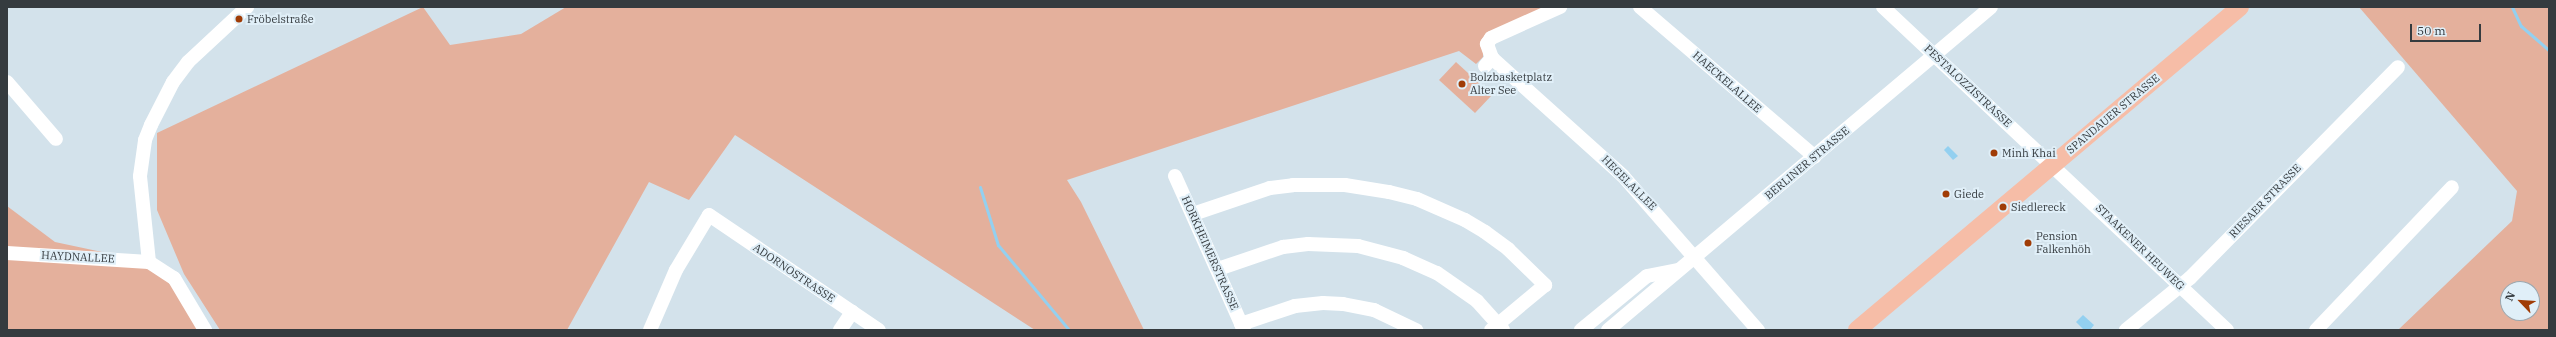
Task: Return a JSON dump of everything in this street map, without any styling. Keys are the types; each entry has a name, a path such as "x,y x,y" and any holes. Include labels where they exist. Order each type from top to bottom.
{"main road":[{"name":"SPANDAUER STRASSE","path":"1857,330 2240,7"}],"street":[{"path":"205,330 174,278 149,262 140,176 145,140 150,125 173,82 188,62 247,7"},
{"name":"HEGELALLEE","path":"1560,7 1491,38 1487,44 1488,62 1624,176 1696,256 1758,330"},
{"name":"HAECKELALLEE","path":"1640,7 1814,157"},
{"name":"PESTALOZZISTRASSE","path":"1883,7 2053,164"},
{"name":"BERLINER STRASSE","path":"1608,330 1936,55 1991,7"},
{"name":"RIESAER STRASSE","path":"2126,330 2180,285 2398,67"},
{"path":"7,82 26,101 56,139"},
{"name":"STAAKENER HEUWEG","path":"2053,164 2227,330"},
{"name":"HORKHEIMERSTRASSE","path":"1175,176 1243,327"},
{"path":"1193,214 1270,188 1293,185 1345,185 1389,192 1417,199 1459,217 1485,232 1508,249 1545,285 1497,328 1477,301 1437,273 1404,258 1358,246 1308,244 1283,247 1218,269"},
{"path":"2316,330 2452,187"},
{"name":"ADORNOSTRASSE","path":"655,329 676,270 709,215 879,330"},
{"name":"HAYDNALLEE","path":"7,253 149,262"},
{"name":"BERLINER STRASSE","path":"1581,330 1648,276 1678,270"},
{"path":"1243,327 1289,308 1322,303 1343,304 1374,310 1416,330"},
{"path":"840,330 852,312"}],"shaded area":[{"path":"423,7 450,45 521,34 566,7 1557,7 1483,39 1483,57 1476,64 1459,51 1067,180 1081,202 1144,330 1035,330 735,135 689,200 649,182 567,330 220,330 184,274 157,210 157,133"},
{"path":"2359,7 2548,7 2549,330 2398,330 2512,221 2517,191"},
{"name":"Bolzbasketplatz Alter See","path":"1456,62 1492,95 1475,113 1439,80"},
{"path":"7,206 55,242 149,262 163,270 205,330 7,330"}],"water":[{"path":"1948,146 1958,156 1953,160 1944,150"},
{"path":"2083,315 2094,325 2090,330 2084,330 2076,322"}],"waterway":[{"path":"2512,7 2521,26 2549,50"},
{"path":"980,187 998,245 1069,330"}],"place":[{"name":"Fröbelstraße","path":"239,19"},
{"name":"Bolzbasketplatz Alter See","path":"1462,84"},
{"name":"Minh Khai","path":"1994,153"},
{"name":"Giede","path":"1946,194"},
{"name":"Siedlereck","path":"2003,207"},
{"name":"Pension Falkenhöh","path":"2028,243"}]}
